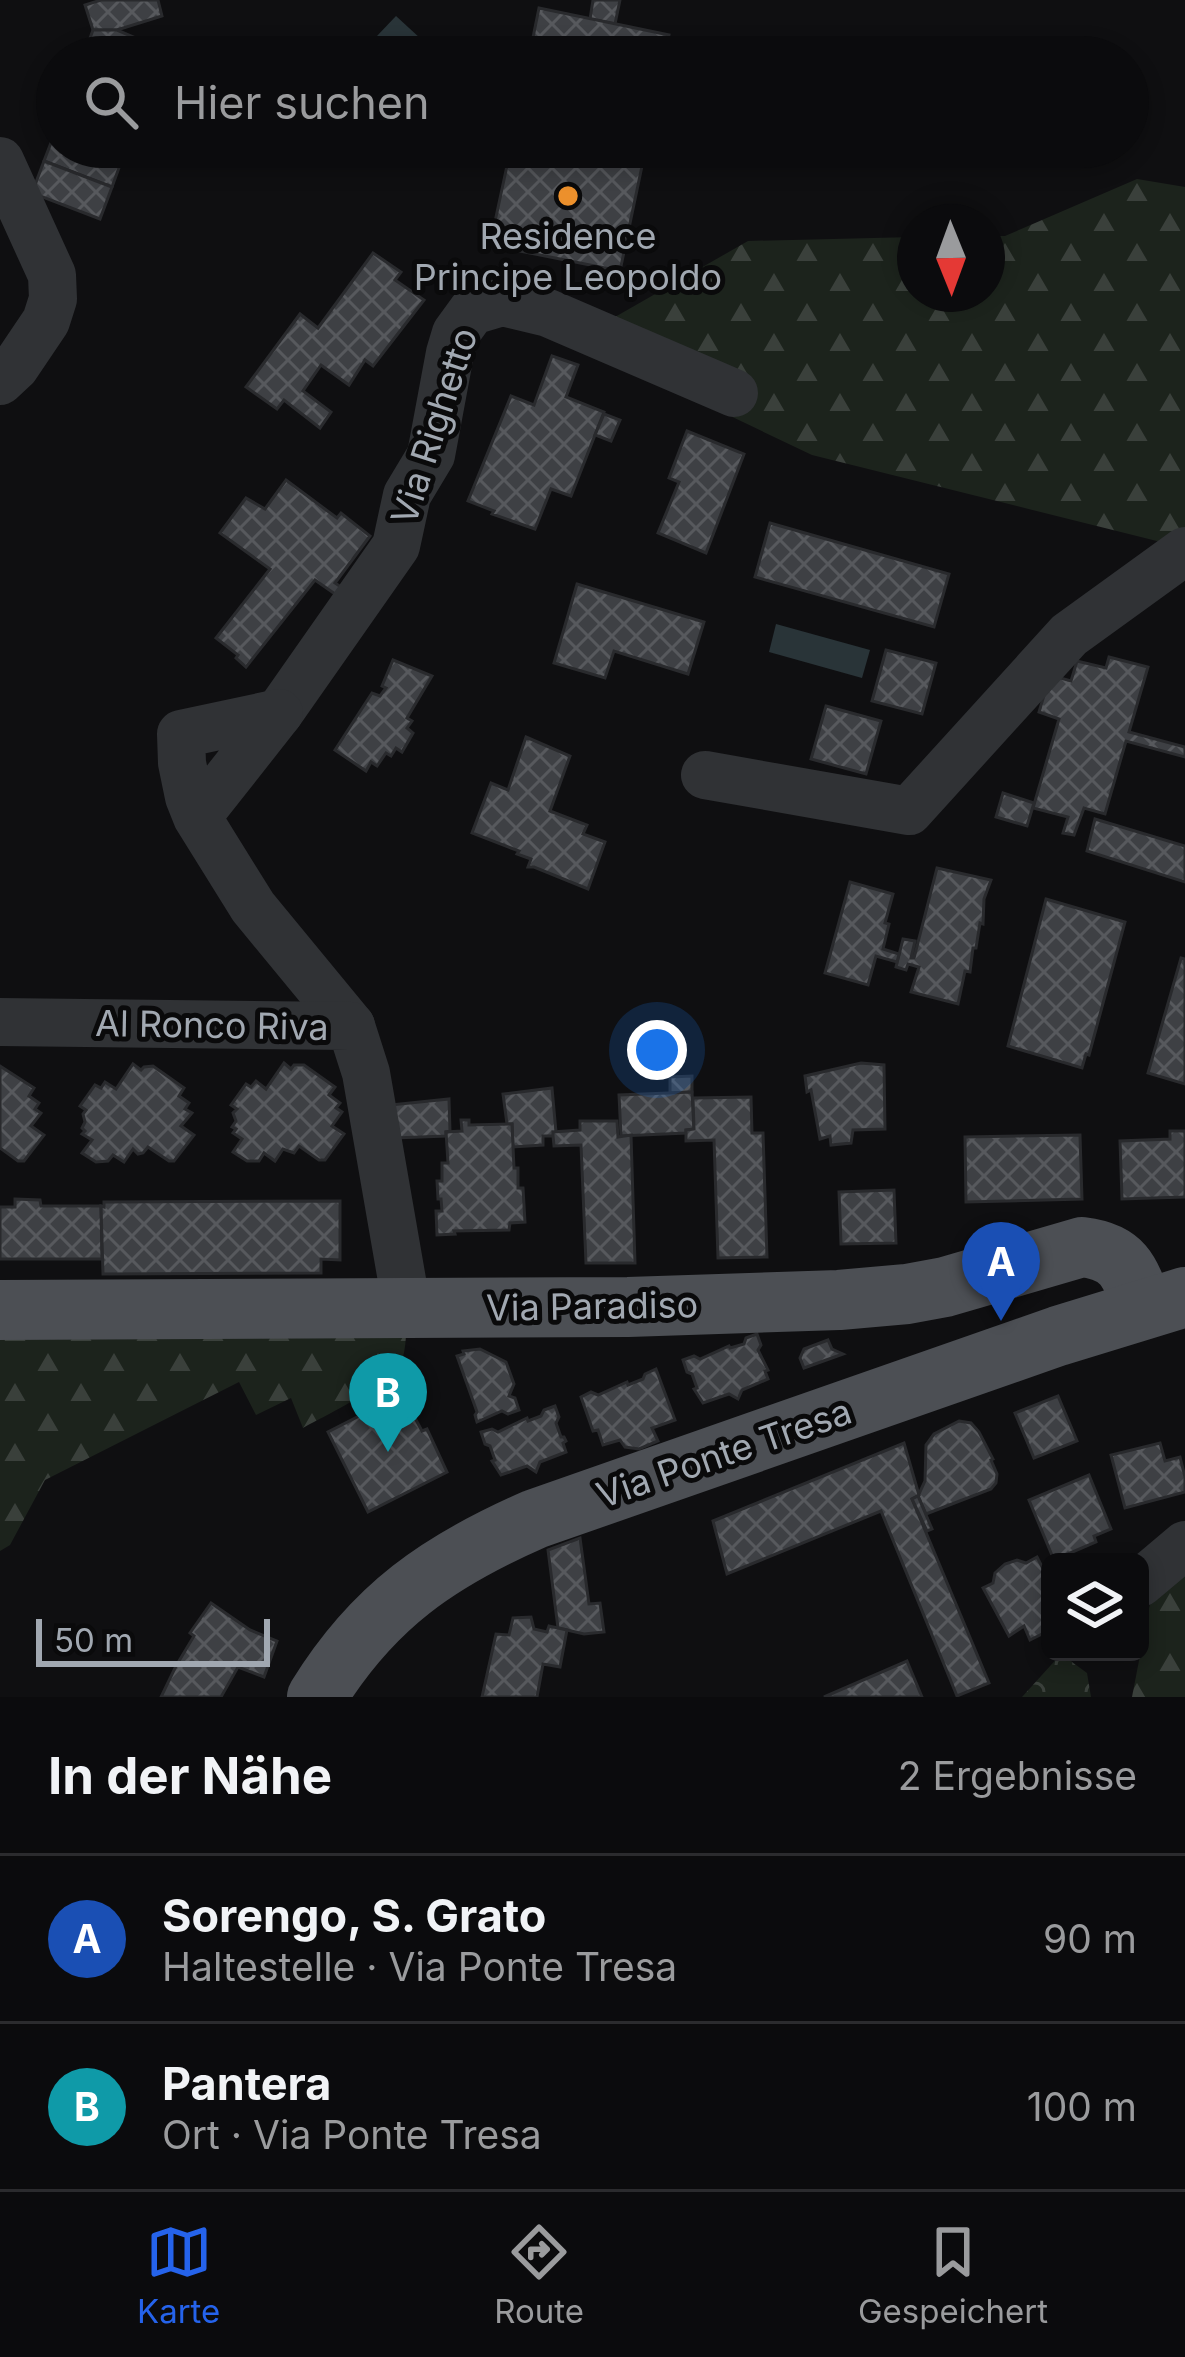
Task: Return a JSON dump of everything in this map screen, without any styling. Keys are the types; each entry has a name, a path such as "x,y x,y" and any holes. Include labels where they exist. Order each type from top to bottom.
{"main road":[{"name":"Via Paradiso","path":"0,1310 628,1307 884,1296 945,1287 1082,1247 1116,1256 1164,1302"},
{"name":"Via Ponte Tresa","path":"316,1697 358,1638 388,1608 452,1558 493,1538 535,1519 1164,1302"}],"street":[{"path":"0,161 52,274 46,321 15,368 0,381"},
{"name":"Via Righetto","path":"351,1027 253,908 197,817 182,763 182,734 279,713 396,546 407,495 431,455 456,333 472,311 502,302 548,314 734,393"},
{"path":"705,775 908,811 1069,635 1185,551"},
{"name":"Al Ronco Riva","path":"0,1022 351,1027 366,1072 407,1309"},
{"path":"1149,1575 1185,1545"}],"green space":[{"path":"1137,179 1185,187 1185,540 1177,546 812,455 573,341 748,241 897,237 897,312 1005,312 1005,236"},
{"path":"407,1309 406,1339 398,1367 359,1397 303,1428 291,1398 256,1415 239,1382 45,1480 10,1545 0,1551 0,1310"},
{"path":"1185,1557 1185,1697 1132,1697 1139,1661 1149,1661 1153,1588"},
{"path":"1055,1661 1071,1661 1087,1673 1091,1697 1022,1697"}],"shaded area":[{"path":"396,16 418,36 377,36"},
{"path":"776,624 870,650 862,678 769,652"}],"building":[{"path":"101,0 158,0 162,16 117,30 93,30 85,5"},
{"path":"593,0 620,0 615,24 590,19"},
{"path":"539,8 669,35 669,36 533,36"},
{"path":"93,30 117,30 131,36 91,36"},
{"path":"41,168 62,168 112,187 100,219 32,193"},
{"path":"62,168 119,168 112,187"},
{"name":"Residence Principe Leopoldo","path":"506,168 642,168 620,271 490,245"},
{"path":"373,253 401,272 395,280 424,300 373,366 365,360 349,385 321,365 303,391 331,412 320,428 284,400 277,409 246,387 300,314 318,328"},
{"path":"552,356 578,365 566,397 604,412 571,496 551,489 535,529 468,501 511,396 534,405"},
{"path":"604,414 620,420 611,441 595,435"},
{"path":"687,431 744,454 706,553 658,533 679,482 669,478"},
{"path":"286,480 370,536 335,583 341,587 335,594 315,580 246,667 216,638 270,569 220,533 246,498 265,509"},
{"path":"770,523 949,574 934,627 755,577"},
{"path":"577,584 704,622 688,674 614,651 605,678 554,663"},
{"path":"886,650 936,663 922,714 872,701"},
{"path":"1109,657 1148,667 1129,732 1185,747 1185,757 1126,741 1105,814 1084,808 1074,835 1063,833 1068,817 1033,808 1059,719 1039,712 1050,675 1071,681 1077,661 1106,668"},
{"path":"393,660 432,676 407,718 412,721 407,728 413,733 402,752 396,748 391,756 386,753 377,766 371,762 366,771 335,750 372,693 380,696 386,688 382,686"},
{"path":"826,706 881,721 866,774 811,759"},
{"path":"526,737 570,756 550,811 587,825 583,834 605,842 588,889 528,867 531,859 517,854 519,851 472,833 491,783 508,790"},
{"path":"1003,793 1034,803 1027,826 996,817"},
{"path":"1095,819 1185,846 1185,882 1087,851"},
{"path":"937,868 991,880 958,1004 911,992 919,967 896,967 903,939 915,941 914,958"},
{"path":"850,882 893,894 883,949 899,954 897,962 876,956 868,985 825,973"},
{"path":"1046,899 1125,922 1082,1068 1008,1046"},
{"path":"1181,958 1185,959 1185,1084 1148,1073"},
{"path":"284,1063 291,1069 304,1065 335,1087 329,1095 340,1103 336,1108 342,1112 332,1126 344,1134 325,1160 299,1146 294,1153 283,1149 275,1161 264,1153 259,1161 247,1161 233,1152 242,1139 233,1133 237,1109 231,1105 246,1084 251,1087 256,1081 266,1089"},
{"path":"861,1063 884,1065 885,1129 853,1130 851,1143 831,1145 830,1136 820,1139 805,1076"},
{"path":"133,1064 141,1070 153,1066 184,1088 179,1096 189,1103 185,1109 192,1113 181,1126 194,1135 174,1161 148,1147 138,1154 133,1149 124,1162 113,1155 108,1161 96,1162 82,1153 92,1140 82,1134 86,1110 80,1106 95,1085 101,1088 105,1082 116,1089"},
{"path":"0,1066 34,1088 29,1096 39,1103 35,1109 41,1113 31,1126 44,1135 24,1161 0,1148"},
{"path":"692,1076 692,1092 670,1093 670,1077"},
{"path":"552,1088 556,1132 543,1136 543,1145 513,1147 503,1094"},
{"path":"692,1092 694,1129 621,1136 619,1095"},
{"path":"751,1097 752,1133 763,1133 767,1257 718,1258 714,1140 686,1141 686,1130 694,1129 693,1098"},
{"path":"449,1099 446,1136 395,1138 390,1105"},
{"path":"461,1120 469,1120 469,1125 512,1124 514,1168 518,1168 518,1188 523,1188 525,1222 510,1223 509,1230 437,1235 436,1211 442,1211 437,1181 442,1181 442,1163 448,1163 446,1132 462,1131"},
{"path":"580,1121 617,1121 618,1137 631,1135 635,1263 586,1263 581,1145 554,1146 553,1136 553,1132 580,1130"},
{"path":"1170,1131 1185,1131 1185,1197 1122,1199 1120,1141 1170,1139"},
{"path":"1080,1135 1082,1199 966,1202 965,1137"},
{"path":"894,1190 896,1243 841,1244 839,1192"},
{"path":"15,1199 40,1200 41,1206 101,1206 102,1259 0,1259 0,1207 15,1207"},
{"path":"340,1201 340,1260 321,1259 321,1273 103,1274 104,1202"},
{"path":"757,1334 768,1379 742,1390 738,1399 729,1394 703,1403 683,1360 744,1344"},
{"path":"828,1340 832,1349 843,1354 804,1368 800,1358 804,1349"},
{"path":"480,1349 506,1362 514,1384 509,1396 515,1398 519,1410 502,1411 477,1422 457,1356"},
{"path":"656,1369 675,1420 652,1428 658,1441 639,1449 625,1447 620,1440 603,1445 581,1397 628,1385"},
{"path":"1058,1396 1077,1441 1034,1458 1015,1413"},
{"path":"408,1405 422,1431 427,1429 447,1472 368,1512 328,1432 369,1411 374,1420"},
{"path":"555,1406 566,1452 540,1462 536,1472 527,1466 501,1475 481,1432 498,1432"},
{"path":"959,1421 971,1423 979,1432 993,1459 996,1483 926,1514 918,1496 925,1481 926,1445 934,1434"},
{"path":"904,1443 919,1495 912,1499 989,1683 957,1696 881,1511 727,1574 713,1521"},
{"path":"1160,1443 1165,1461 1180,1457 1185,1492 1125,1508 1111,1455"},
{"path":"1089,1475 1111,1529 1070,1553 1051,1553 1029,1500"},
{"path":"918,1496 932,1529 927,1531 912,1499"},
{"path":"580,1538 589,1604 600,1603 604,1632 584,1634 558,1628 548,1550"},
{"path":"1037,1557 1041,1565 1041,1634 1030,1640 1024,1626 1009,1636 983,1588 993,1583 995,1573 1005,1564"},
{"path":"211,1603 250,1630 277,1641 264,1677 238,1667 221,1697 161,1697 194,1636 190,1633"},
{"path":"531,1617 534,1629 567,1630 560,1667 543,1664 537,1697 482,1697 496,1634 509,1635 513,1618"},
{"path":"907,1661 922,1697 824,1697"}],"place":[{"name":"Residence Principe Leopoldo","path":"568,196"},
{"name":"Sorengo, S. Grato","path":"1001,1321"},
{"name":"Pantera","path":"388,1452"}]}
